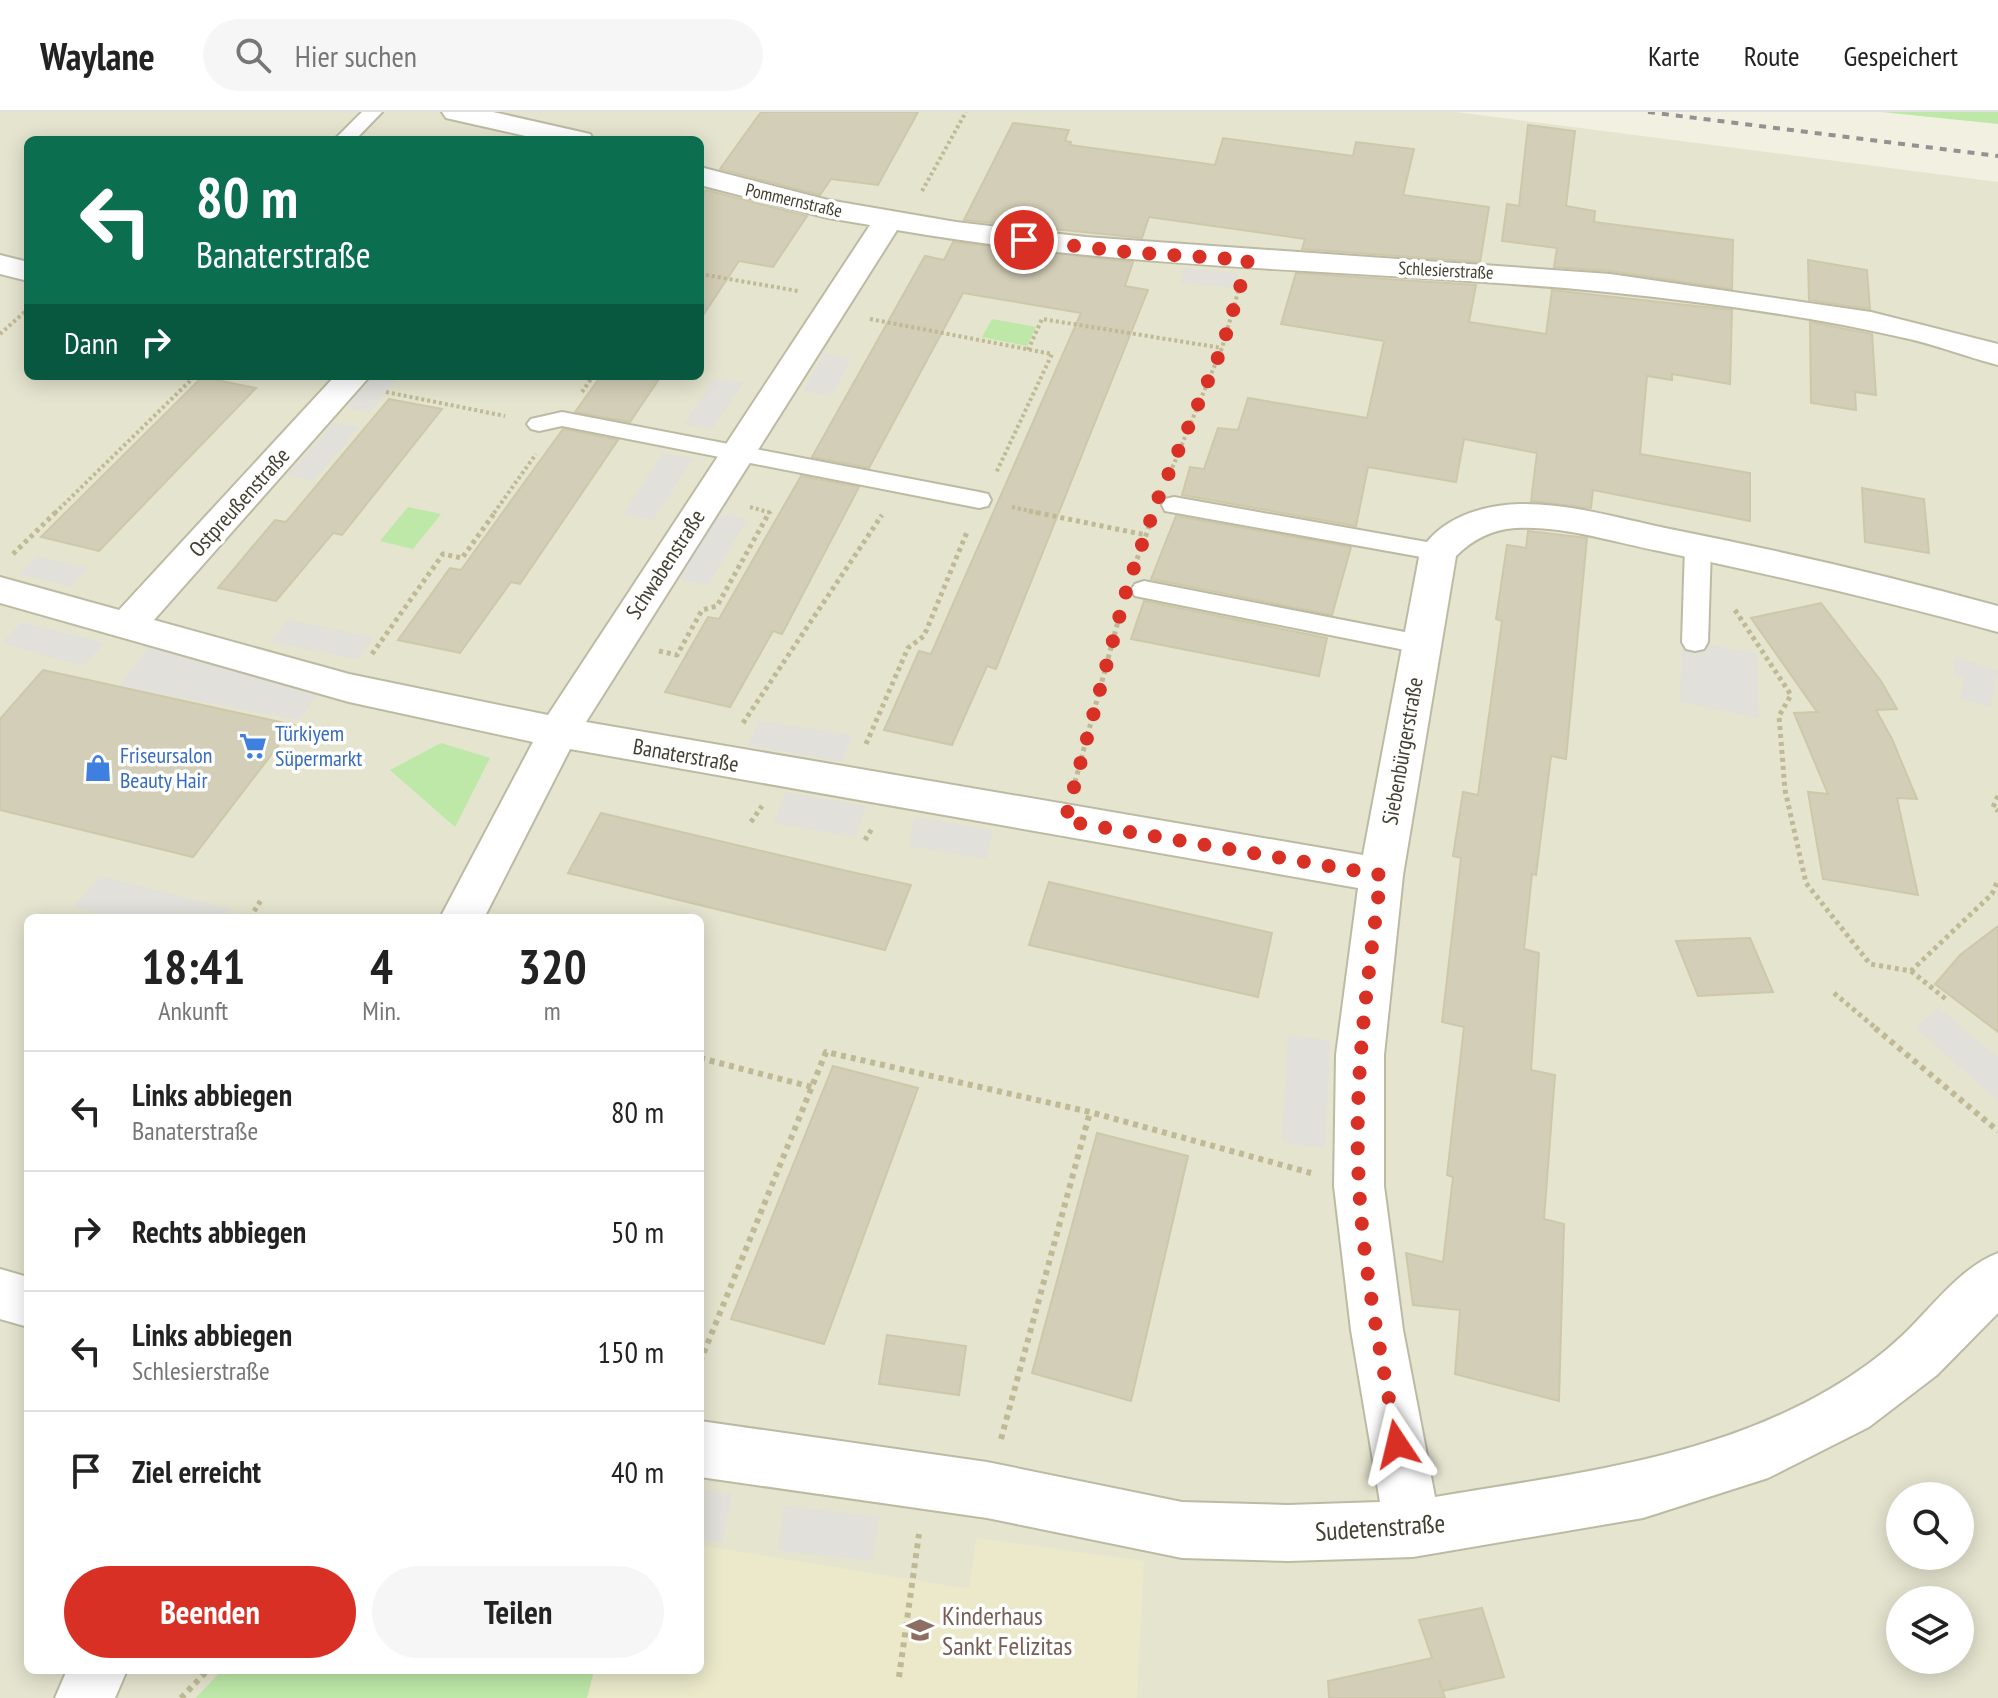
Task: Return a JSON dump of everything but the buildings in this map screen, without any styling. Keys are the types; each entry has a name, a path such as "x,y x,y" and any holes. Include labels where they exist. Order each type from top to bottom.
{"street":[{"path":"456,112 562,136"},
{"name":"Pommernstraße","path":"704,177 755,193 896,222"},
{"name":"Schlesierstraße","path":"896,222 1127,252 1545,275 1667,288 1800,309 1931,335 1998,355"},
{"name":"Schwabenstraße","path":"464,914 558,732 834,304 896,222"},
{"path":"0,264 24,271"},
{"name":"Ostpreußenstraße","path":"125,627 349,380"},
{"path":"1438,552 1454,534 1472,524 1503,517 1547,518 1887,588 1998,619"},
{"name":"Siebenbürgerstraße","path":"1413,1529 1375,1319 1359,1186 1360,1055 1381,875 1438,552"},
{"name":"Banaterstraße","path":"5,574 125,627 349,688 558,732 1381,875"},
{"name":"Sudetenstraße","path":"704,1450 987,1490 1182,1530 1288,1533 1413,1529 1643,1490 1748,1458 1850,1408 1918,1357 1998,1277"},
{"path":"0,1294 24,1301"},
{"path":"85,1698 95,1674"}],"lane":[{"path":"348,136 373,112"},
{"path":"555,421 981,498"},
{"path":"1174,505 1438,552"},
{"path":"1695,642 1712,550"},
{"path":"1133,596 1420,644"}],"path":[{"path":"896,222 966,112"},
{"path":"1168,476 1222,348 1248,260"},
{"path":"704,275 1052,354 998,473 992,474 981,498 924,636 908,648 848,784"},
{"path":"0,334 24,313"},
{"path":"1028,350 1042,319 1222,348"},
{"path":"5,574 191,380"},
{"path":"349,380 555,421 462,558 443,554 349,688"},
{"path":"718,760 902,485"},
{"path":"981,498 1146,535"},
{"path":"615,642 677,655 702,610 717,606 772,511 707,499"},
{"path":"1136,561 1150,524"},
{"path":"1712,550 1725,595 1791,695 1779,716 1785,790 1806,883 1870,964 1911,971 1947,1000"},
{"path":"1065,821 1133,596"},
{"path":"1998,796 1993,807 1998,811"},
{"path":"1911,971 1992,894 1998,880"},
{"path":"252,914 261,900"},
{"path":"1834,993 1998,1131"},
{"path":"704,1352 826,1052 1090,1112 1359,1186"},
{"path":"704,1059 812,1087"},
{"path":"987,1490 1090,1112"},
{"path":"899,1677 926,1481"},
{"path":"181,1698 204,1674"}],"shaded area":[{"path":"0,112 1456,112 1998,182 1998,1698 0,1698"},
{"path":"1183,268 1238,273 1236,288 1181,283"},
{"path":"824,353 851,358 831,396 803,391"},
{"path":"715,378 743,383 712,429 684,424"},
{"path":"370,380 397,380 369,412 346,407"},
{"path":"334,423 359,427 313,481 288,475"},
{"path":"663,453 693,458 653,520 623,514"},
{"path":"717,513 747,519 708,585 678,579"},
{"path":"37,556 88,568 70,586 19,574"},
{"path":"288,619 373,638 358,659 270,642"},
{"path":"22,622 104,643 83,666 1,643"},
{"path":"1683,640 1757,654 1759,718 1680,702"},
{"path":"149,647 321,690 299,720 119,686"},
{"path":"1955,657 1998,671 1990,707 1960,699 1964,678 1953,675"},
{"path":"760,721 852,735 842,762 748,745"},
{"path":"786,792 866,806 855,837 774,823"},
{"path":"914,817 993,830 986,859 909,846"},
{"path":"100,876 231,909 227,914 99,914 74,907"},
{"path":"1938,1008 1998,1057 1998,1101 1916,1028"},
{"path":"1288,1035 1330,1041 1325,1148 1282,1142"},
{"path":"704,1490 732,1494 722,1542 704,1540"},
{"path":"784,1506 879,1517 872,1561 778,1550"},
{"name":"Kinderhaus Sankt Felizitas","path":"976,1538 1144,1561 1137,1698 587,1698 593,1674 704,1674 704,1546 969,1589"}],"green space":[{"path":"1882,112 1998,112 1998,124"},
{"path":"992,319 1036,327 1027,346 982,337"},
{"path":"408,507 441,514 413,549 380,541"},
{"path":"441,743 490,758 455,827 390,770"},
{"path":"218,1674 593,1674 587,1698 196,1698"}],"railway":[{"path":"1648,112 1998,156"}],"place":[{"name":"Türkiyem Süpermarkt","path":"253,746"},
{"name":"Friseursalon Beauty Hair","path":"98,768"},
{"name":"Kinderhaus Sankt Felizitas","path":"920,1630"}],"route":[{"path":"1024,240 1127,252 1248,260 1222,348 1157,501 1127,588 1065,821 1381,875 1360,1055 1359,1186 1373,1308 1397,1444"}]}
